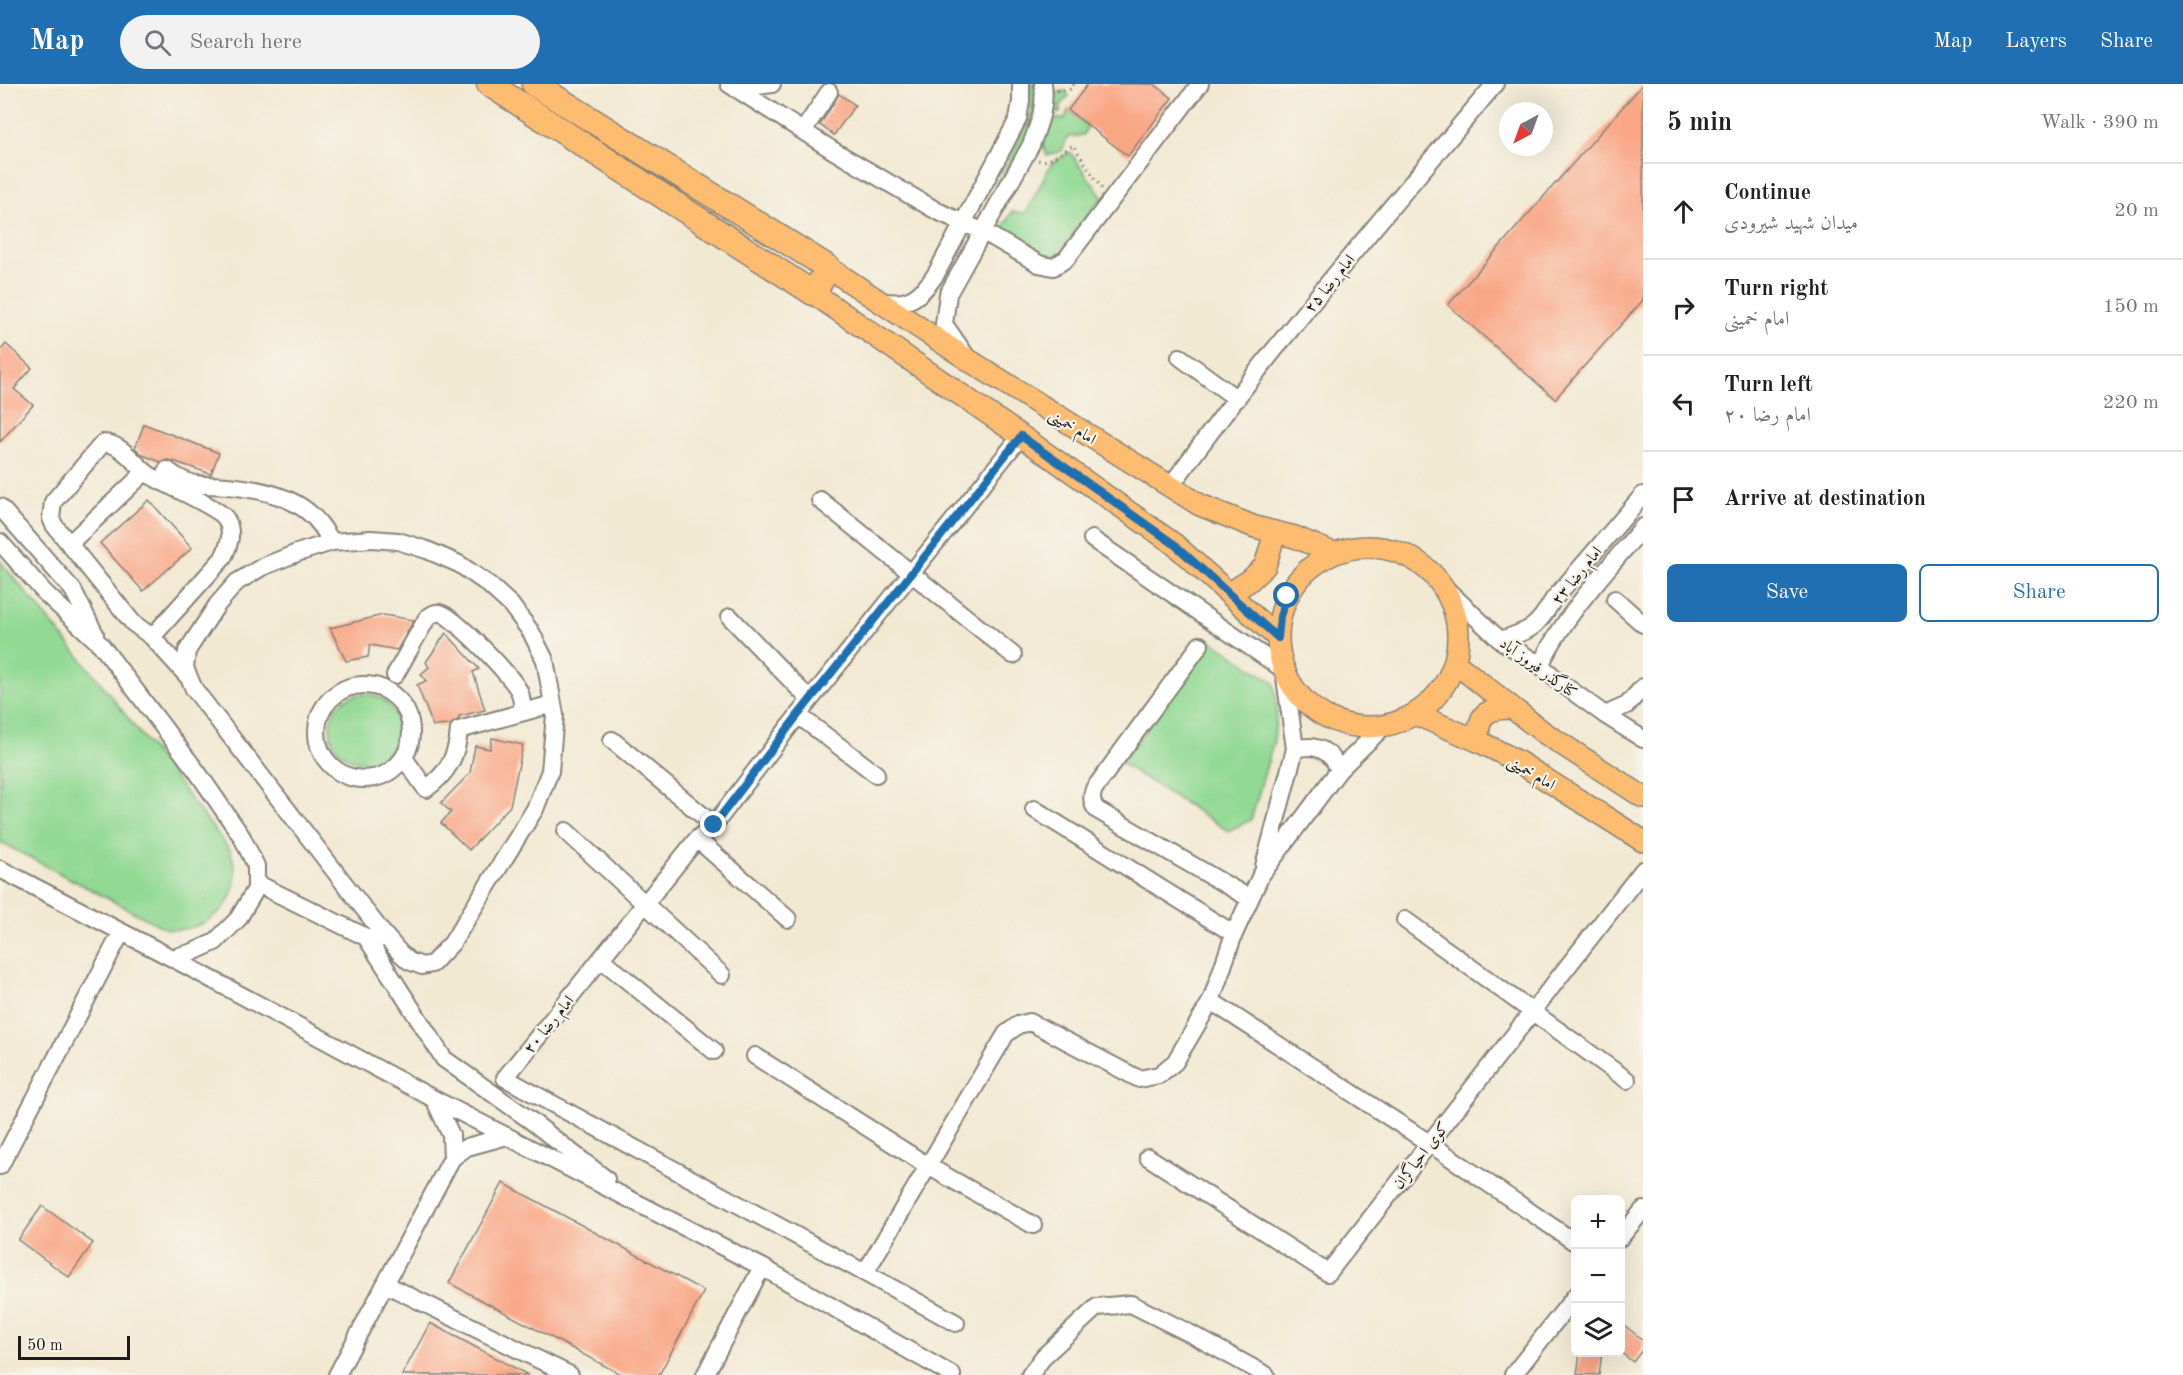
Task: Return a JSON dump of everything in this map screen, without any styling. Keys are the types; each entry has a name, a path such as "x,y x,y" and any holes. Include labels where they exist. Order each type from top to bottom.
{"highway":[{"path":"489,84 813,293 829,268 534,84"}],"main road":[{"name":"امام خمینی","path":"829,268 970,361 1200,505 1255,527 1295,537 1333,553"},
{"path":"813,293 1174,544 1278,638"},
{"path":"1230,593 1249,581 1265,566 1275,533"},
{"path":"1363,546 1394,550 1421,564 1443,586 1455,610 1459,637 1455,663 1446,683 1432,701 1415,714 1384,726 1353,726 1324,716 1300,696 1284,670 1278,638 1280,616 1287,596 1299,578 1314,564 1333,553 1363,546"},
{"path":"1455,663 1544,732 1643,796"},
{"path":"1478,741 1479,724 1486,712 1497,708 1512,708"},
{"name":"امام خمینی","path":"1415,714 1478,741 1517,761 1643,841"}],"street":[{"path":"739,86 772,84"},
{"path":"876,300 898,305 918,296 936,274 1018,119 1021,84"},
{"path":"970,361 944,324 948,294 1025,155 1041,119 1045,98 1043,84"},
{"path":"739,86 803,131 938,211 984,232 1039,264 1053,267 1065,259 1200,84"},
{"name":"امام رضا ۲۵","path":"1170,487 1237,399 1376,226 1495,84"},
{"path":"803,131 829,92"},
{"path":"977,196 998,206"},
{"path":"1180,357 1237,399"},
{"name":"امام رضا ۲۰","path":"865,1273 505,1078 697,839 714,825 798,715 1021,436"},
{"path":"152,637 223,558 230,543 231,529 225,516 146,472 115,445 103,443 53,502 51,518 54,525 133,623 152,637 190,679"},
{"path":"167,470 180,479 203,487 226,486 254,490 288,499 308,512 332,542"},
{"path":"69,544 146,472"},
{"name":"امام رضا ۲۳","path":"1500,640 1530,630 1542,619 1553,600 1643,495"},
{"path":"820,500 1013,655"},
{"path":"0,507 73,590 101,645"},
{"name":"امام رضا ۲۳","path":"1540,665 1551,642 1568,616 1643,527"},
{"path":"371,539 398,541 427,550 459,564 488,584 511,605 531,632 545,660 555,715 550,771 536,809 452,943 432,964 422,966 409,961 400,953 194,689 185,668 187,651 217,605 237,582 262,567 332,542 371,539"},
{"path":"956,1323 865,1273 928,1166 1006,1034 1018,1025 1030,1022 1139,1078 1160,1075 1175,1062 1211,1001 1234,934 1261,875 1295,749 1284,670 1092,539"},
{"path":"0,542 45,593 101,645 198,773 242,837 256,866 256,889 238,919 215,942 172,958"},
{"name":"کنارگذر فیروز آباد","path":"1443,586 1500,640 1540,665 1605,715 1643,739"},
{"path":"1615,599 1643,624"},
{"path":"395,675 427,618 439,612 470,636 507,673 520,693 522,712"},
{"path":"730,617 810,700"},
{"path":"1200,645 1094,789 1091,796 1092,805 1250,898"},
{"path":"357,685 372,685 386,689 398,698 407,710 412,726 411,742 404,758 393,770 378,777 362,779 346,776 332,766 322,753 317,739 317,724 322,710 331,698 343,689 357,685"},
{"path":"1605,715 1627,705 1643,687"},
{"path":"404,758 426,789 438,781 452,763 458,746 459,730 553,704"},
{"path":"798,715 876,774"},
{"path":"1261,875 1339,770 1384,726"},
{"path":"612,740 714,825"},
{"path":"1295,749 1313,746 1322,749 1336,761 1339,770"},
{"path":"1034,809 1234,934"},
{"path":"566,831 722,975"},
{"path":"697,839 788,919"},
{"path":"0,869 172,958 434,1099 762,1267 952,1375"},
{"name":"کوی احیاگران","path":"1148,1158 1328,1273 1643,870"},
{"path":"256,883 400,953"},
{"path":"358,933 365,910"},
{"path":"1405,920 1628,1080"},
{"path":"0,1166 121,933"},
{"path":"358,933 444,1059 530,1120 640,1205"},
{"path":"601,959 714,1051"},
{"path":"1211,1001 1429,1143 1571,1240"},
{"path":"755,1056 928,1166 1033,1225"},
{"path":"434,1099 451,1135 453,1158"},
{"path":"337,1375 453,1158 467,1148 507,1136"},
{"path":"1625,1233 1643,1210"},
{"path":"705,1375 762,1267"},
{"path":"385,1284 570,1375"},
{"path":"1513,1375 1571,1300"},
{"path":"1030,1375 1044,1356 1097,1307 1131,1304 1266,1375"}],"path":[{"path":"1025,155 1042,162 1073,145 1109,201"}],"green space":[{"path":"1030,84 1035,84 1036,115 1031,131 994,199 990,197 1031,115"},
{"path":"1065,91 1069,96 1061,105 1060,113 1052,113 1051,94"},
{"path":"1068,110 1088,126 1083,135 1068,137 1061,151 1047,156 1042,142 1050,119 1065,119"},
{"path":"1070,152 1102,197 1059,253 1050,258 1044,257 1001,230 1012,212 1026,213 1051,164"},
{"path":"0,561 97,678 230,850 235,871 233,890 221,911 212,918 190,928 166,929 0,842"},
{"path":"1211,640 1274,683 1277,710 1274,740 1251,820 1228,831 1121,763"},
{"path":"364,694 377,697 388,704 395,715 398,728 395,741 388,752 377,759 364,762 351,759 340,752 333,741 330,728 333,715 340,704 351,697"}],"building":[{"path":"1088,84 1154,84 1172,98 1128,156 1068,110"},
{"path":"1643,84 1643,300 1555,399 1448,305"},
{"path":"839,94 855,105 834,135 820,125"},
{"path":"6,344 32,368 14,389 33,405 0,442 0,351"},
{"path":"144,424 219,453 211,474 173,461 161,462 143,455 135,448"},
{"path":"149,500 192,548 143,591 100,543"},
{"path":"383,615 414,620 397,650 370,645 368,657 346,661 330,628"},
{"path":"446,633 479,669 473,672 485,710 459,716 459,719 450,725 433,726 417,685 426,681 421,674 429,667 426,662"},
{"path":"492,738 523,745 510,806 469,850 441,823 451,812 441,803 470,773 475,746 490,749"},
{"path":"503,1183 704,1291 659,1375 622,1375 449,1283"},
{"path":"42,1206 93,1243 69,1277 18,1240"},
{"path":"430,1323 528,1375 402,1375"},
{"path":"1625,1326 1643,1340 1643,1349 1633,1362 1625,1356"},
{"path":"1579,1357 1601,1357 1599,1375 1577,1374"}],"route":[{"path":"714,825 798,715 1021,436 1174,544 1278,638 1280,616 1287,596"}]}
